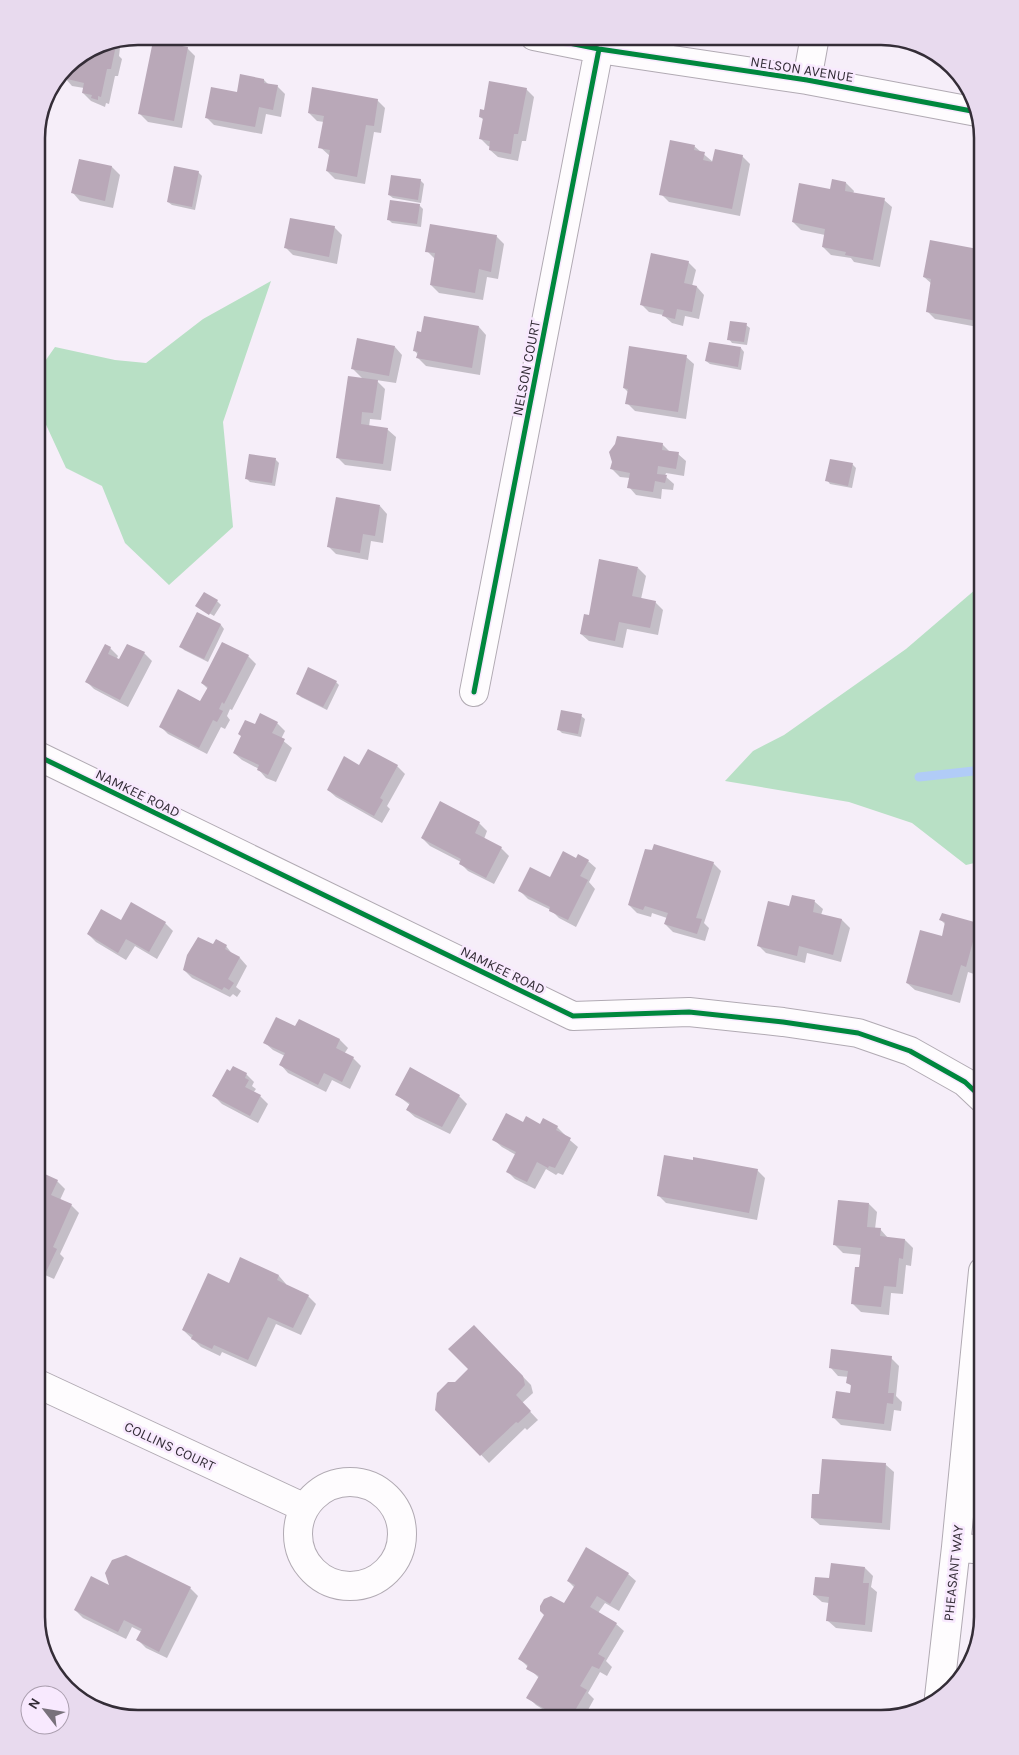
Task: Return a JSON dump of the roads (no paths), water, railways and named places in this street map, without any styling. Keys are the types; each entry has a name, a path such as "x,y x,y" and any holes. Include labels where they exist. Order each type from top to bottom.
{"street":[{"name":"NELSON AVENUE","path":"579,45 807,80 970,111"},
{"path":"807,80 813,45"},
{"name":"NELSON COURT","path":"474,692 599,49"},
{"name":"NAMKEE ROAD","path":"45,760 573,1016 689,1012 782,1022 858,1033 910,1051 965,1082 974,1090"},
{"name":"PHEASANT WAY","path":"940,1689 974,1363"},
{"name":"COLLINS COURT","path":"45,1387 305,1508"},
{"path":"956,1547 974,1549"}],"waterway":[{"path":"919,777 974,771"}]}
